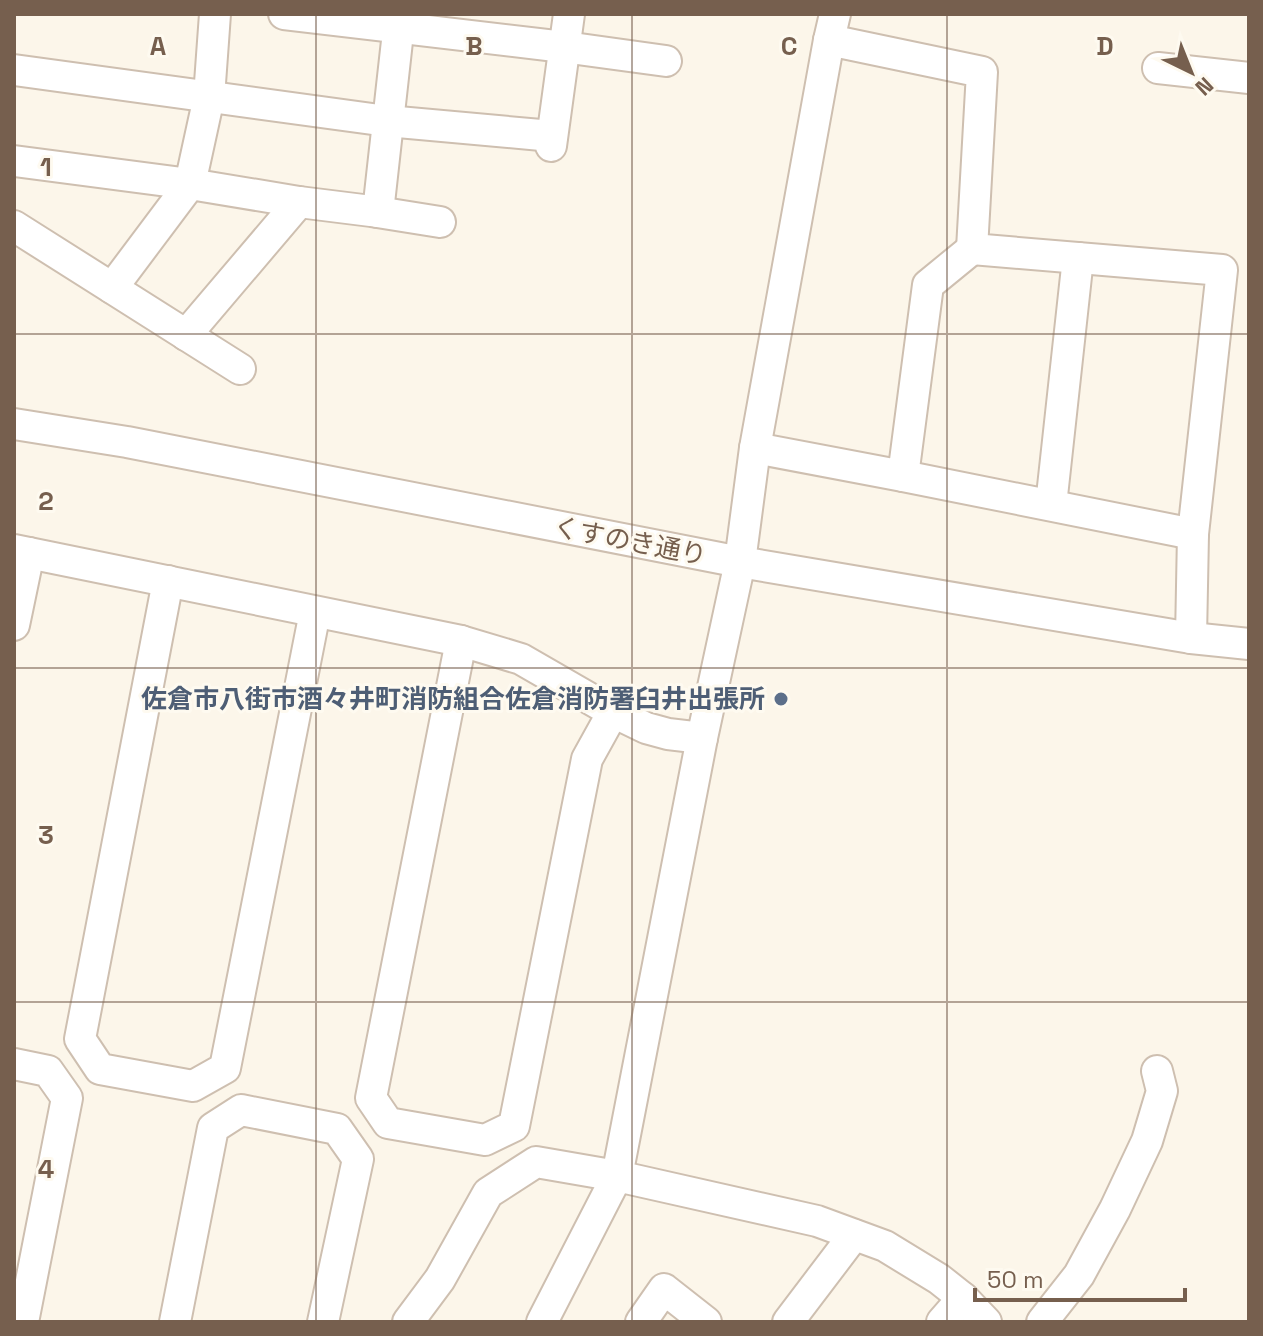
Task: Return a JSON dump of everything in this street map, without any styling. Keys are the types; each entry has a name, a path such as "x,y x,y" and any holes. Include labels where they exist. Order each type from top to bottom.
{"street":[{"path":"112,288 190,184 209,97 215,14"},
{"path":"284,14 399,21 666,61"},
{"path":"14,70 551,141 569,14"},
{"path":"378,212 399,21"},
{"path":"542,1322 617,1176 702,738 740,562 755,448 832,27 982,72 972,249"},
{"path":"1158,68 1249,78"},
{"path":"14,161 440,222"},
{"path":"186,335 299,202"},
{"path":"14,226 240,369"},
{"path":"903,476 928,285 972,249 1222,270 1193,534 1191,638"},
{"path":"1051,505 1078,258"},
{"name":"くすのき通り","path":"14,424 153,447 740,562 1191,638 1249,644"},
{"path":"755,448 1193,534"},
{"path":"14,625 21,552 461,641 521,659 646,728 702,738"},
{"path":"168,581 80,1039 100,1069 193,1086 225,1068 315,612"},
{"path":"461,641 371,1098 388,1123 485,1140 514,1126 587,759 613,712"},
{"path":"14,1064 48,1071 67,1098 23,1322"},
{"path":"1042,1322 1079,1275 1147,1141 1162,1091 1157,1071"},
{"path":"175,1322 213,1128 241,1110 337,1129 358,1159 323,1322"},
{"path":"408,1322 440,1279 488,1193 536,1162 617,1176 817,1221 885,1246 939,1279 986,1322"},
{"path":"788,1322 854,1235"},
{"path":"641,1322 664,1289 706,1322"},
{"path":"942,1322 963,1298"}],"place":[{"name":"佐倉市八街市酒々井町消防組合佐倉消防署臼井出張所","path":"781,699"}]}
